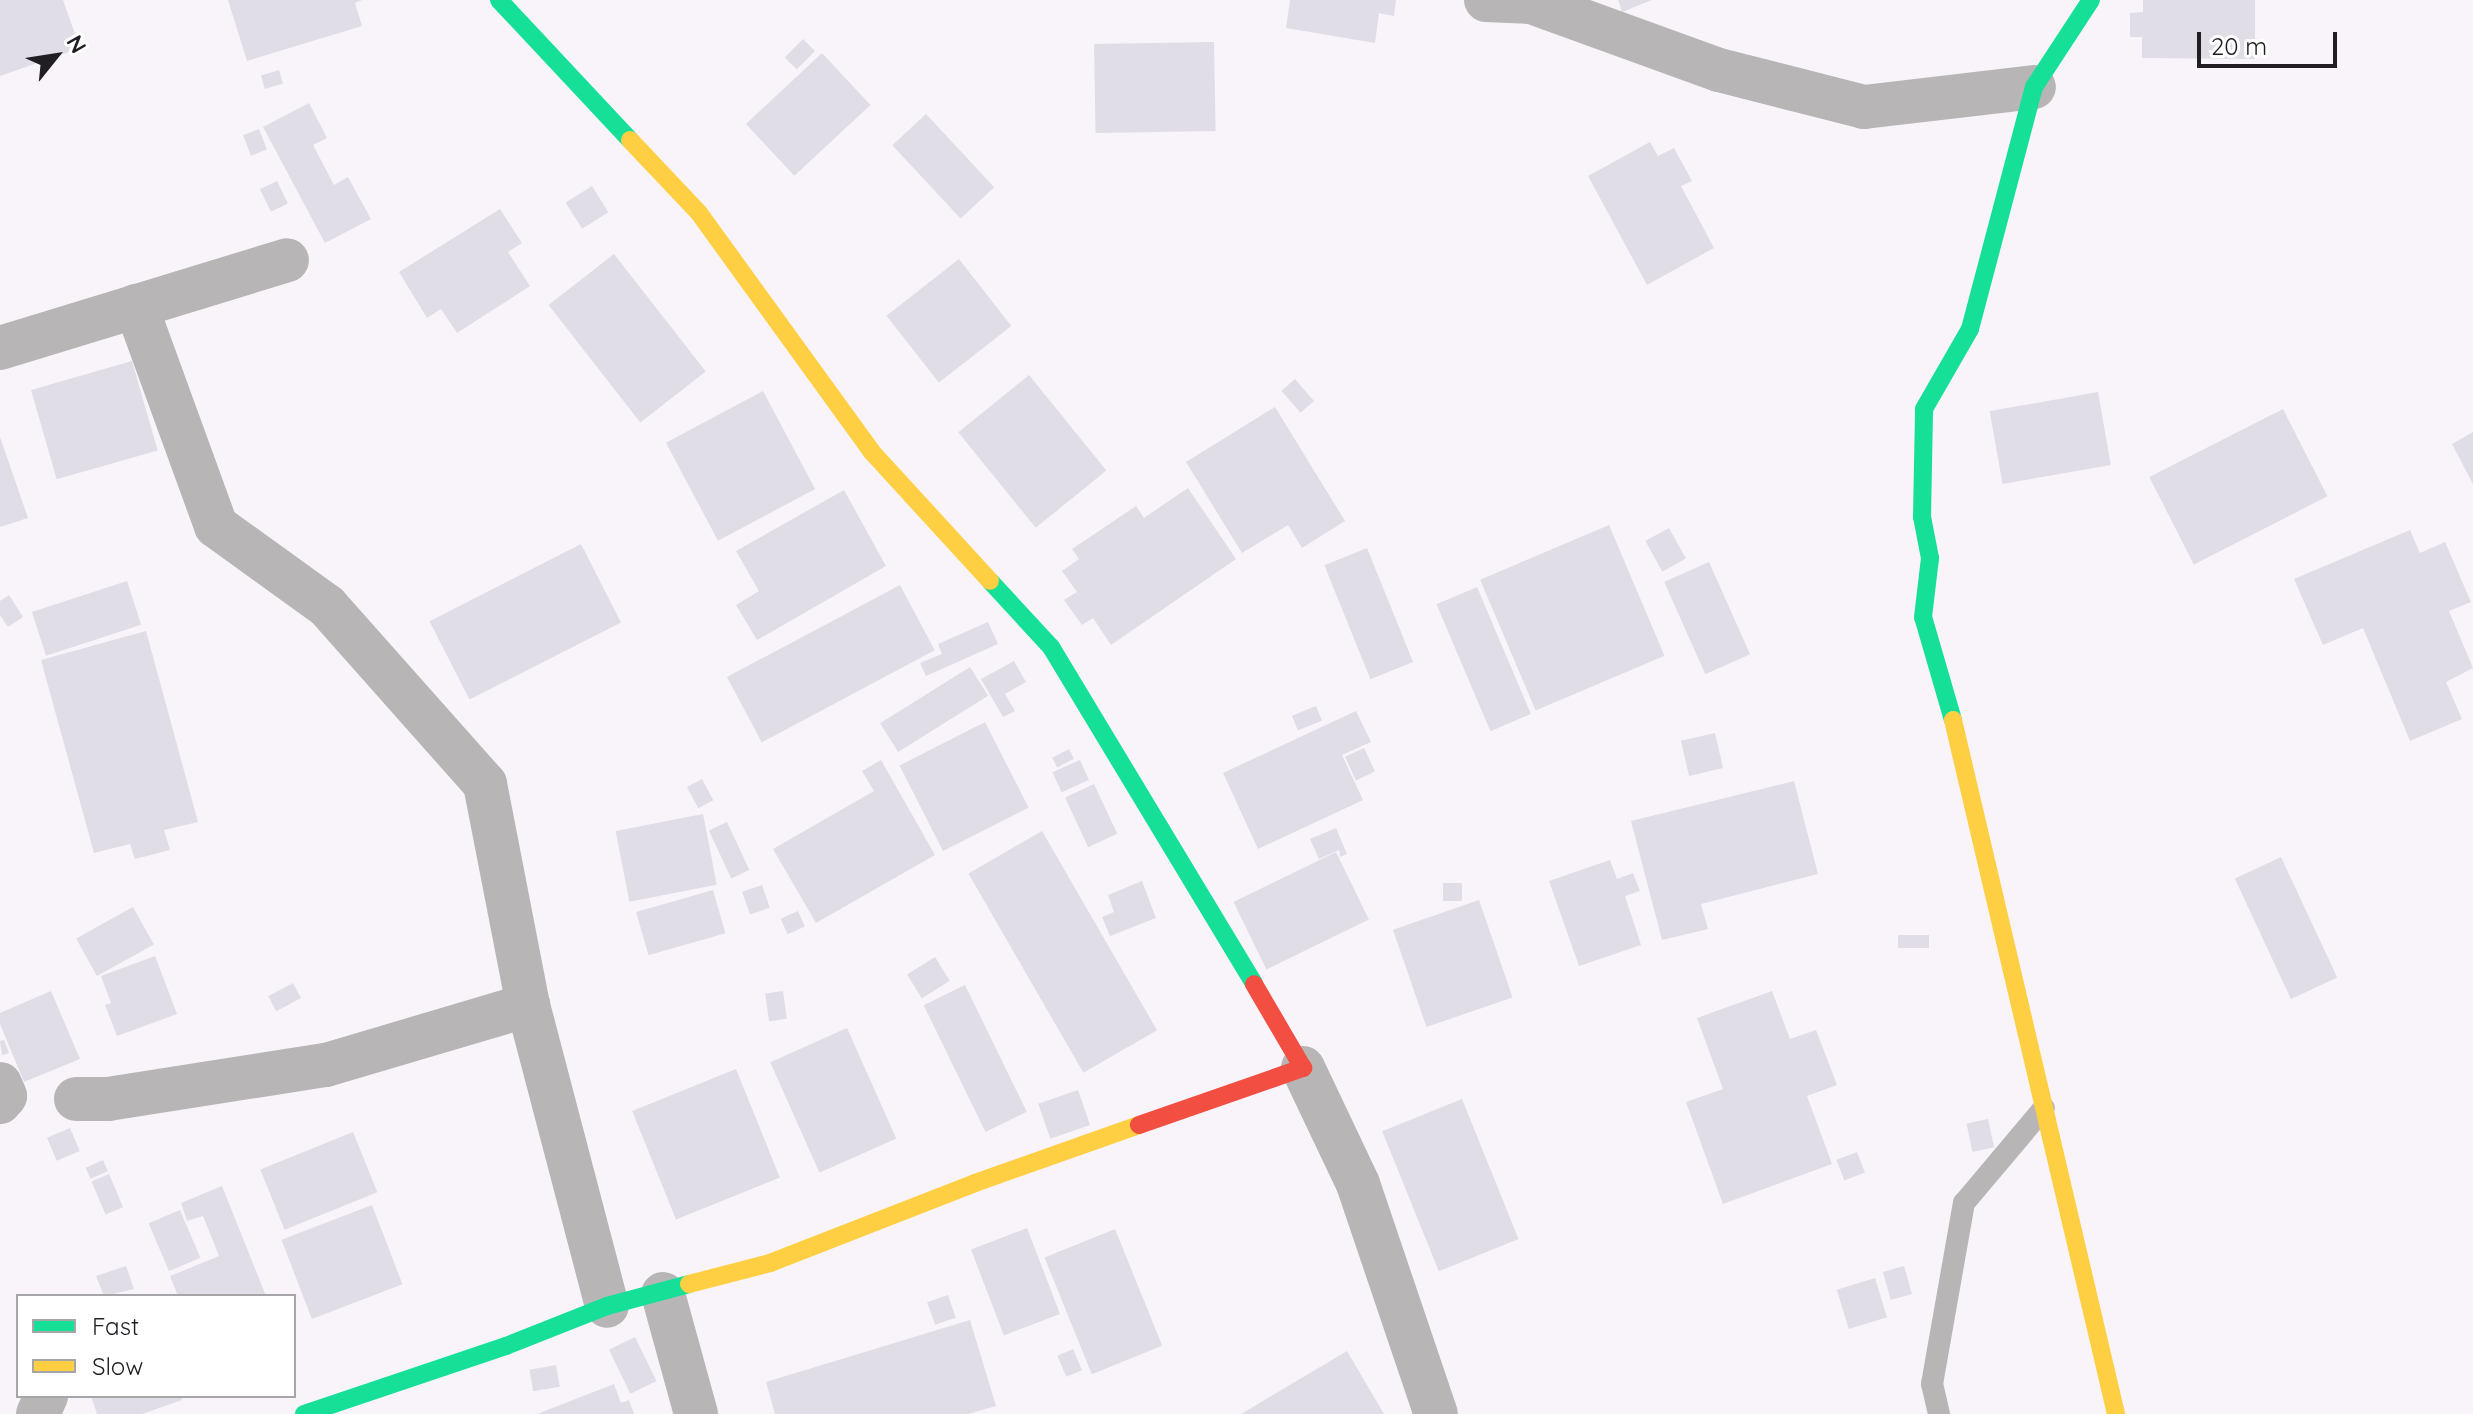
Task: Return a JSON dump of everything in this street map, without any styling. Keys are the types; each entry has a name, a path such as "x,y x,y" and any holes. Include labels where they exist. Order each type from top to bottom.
{"street":[{"path":"499,0 699,213 871,451 1051,647 1151,808 1303,1068 1358,1184 1436,1414"},
{"path":"1486,0 1531,2 1719,70 1864,107 2034,87"},
{"path":"2091,0 2034,87 1970,329 1924,409 1922,517 1930,558 1923,617 1942,673 2116,1414"},
{"path":"0,348 287,260"},
{"path":"136,306 216,526 327,606 485,784 528,1005 607,1306"},
{"path":"76,1099 108,1099 326,1065 528,1005"},
{"path":"304,1414 506,1346 607,1306 663,1294 770,1263 975,1183 1303,1068"},
{"path":"0,1084 5,1096 0,1102"},
{"path":"663,1294 696,1414"}],"lane":[{"path":"1939,1414 1932,1384 1964,1203 2044,1108"}],"building":[{"path":"0,0 63,0 80,48 0,76"},
{"path":"228,0 362,0 355,3 362,26 247,61"},
{"path":"1290,0 1396,0 1394,16 1379,13 1375,43 1286,28"},
{"path":"1618,0 1652,0 1622,12"},
{"path":"2143,0 2255,0 2255,59 2142,58 2142,37 2130,37 2130,13 2143,12"},
{"path":"803,39 815,51 797,69 785,57"},
{"path":"1214,42 1216,131 1096,133 1094,44"},
{"path":"822,53 870,105 794,176 746,124"},
{"path":"279,70 283,83 265,89 261,76"},
{"path":"309,103 327,138 313,145 334,185 348,177 371,219 325,243 263,127"},
{"path":"926,114 994,187 961,219 892,145"},
{"path":"259,129 267,150 251,156 243,135"},
{"path":"1650,142 1658,156 1674,148 1692,181 1681,186 1714,248 1647,285 1588,176"},
{"path":"277,181 288,203 271,212 260,189"},
{"path":"592,186 608,212 582,229 566,202"},
{"path":"500,209 522,243 508,252 530,286 457,333 441,309 427,318 399,272"},
{"path":"614,254 706,371 640,423 549,305"},
{"path":"959,259 1011,326 939,383 887,316"},
{"path":"132,361 158,450 57,479 31,390"},
{"path":"1029,375 1106,471 1036,528 958,432"},
{"path":"1295,379 1314,401 1300,413 1281,391"},
{"path":"763,391 815,489 718,541 666,443"},
{"path":"2098,392 2111,465 2003,484 1990,411"},
{"path":"1275,407 1345,521 1302,548 1288,525 1242,553 1186,462"},
{"path":"2283,409 2327,496 2194,564 2149,477"},
{"path":"2473,432 2473,484 2452,444"},
{"path":"0,437 28,518 0,527"},
{"path":"1188,488 1236,559 1111,645 1093,618 1082,625 1064,600 1077,592 1062,571 1079,559 1072,549 1136,506 1144,518"},
{"path":"844,490 886,566 757,640 736,605 759,591 736,551"},
{"path":"1609,525 1664,656 1536,710 1480,580"},
{"path":"1669,528 1686,559 1662,572 1645,541"},
{"path":"2410,530 2420,553 2445,542 2471,602 2449,611 2473,668 2446,682 2462,719 2410,741 2363,628 2323,645 2294,579"},
{"path":"581,544 621,622 469,700 430,621"},
{"path":"1367,548 1413,662 1370,679 1324,565"},
{"path":"1709,562 1750,654 1705,674 1664,582"},
{"path":"127,581 141,625 46,656 32,612"},
{"path":"900,585 935,650 762,742 727,677"},
{"path":"1477,587 1531,714 1490,731 1436,604"},
{"path":"9,595 23,617 8,627 0,615 0,601"},
{"path":"988,622 998,644 926,676 920,663 942,654 938,644"},
{"path":"146,631 198,822 164,830 170,850 135,859 130,844 94,853 41,660"},
{"path":"1014,661 1026,682 1005,694 1015,711 1003,717 981,679"},
{"path":"970,667 988,696 898,752 880,723"},
{"path":"1316,706 1322,721 1298,731 1292,716"},
{"path":"1356,711 1371,742 1342,755 1363,800 1258,849 1223,773"},
{"path":"985,722 1029,808 943,851 899,766"},
{"path":"1715,733 1723,768 1689,776 1681,741"},
{"path":"1364,748 1375,772 1356,780 1345,757"},
{"path":"1069,749 1074,759 1057,767 1052,758"},
{"path":"881,760 935,855 816,923 773,849 874,791 862,771"},
{"path":"1080,760 1089,780 1062,792 1053,772"},
{"path":"702,779 713,800 698,808 687,787"},
{"path":"1794,781 1818,874 1701,904 1708,929 1662,940 1631,821"},
{"path":"1094,784 1117,834 1088,847 1065,798"},
{"path":"703,814 717,885 629,902 616,831"},
{"path":"727,822 749,870 731,878 709,830"},
{"path":"1336,828 1347,854 1340,857 1339,850 1319,859 1310,839"},
{"path":"1042,831 1157,1030 1083,1073 968,874"},
{"path":"1336,852 1369,919 1266,969 1234,902"},
{"path":"2281,857 2337,978 2291,999 2235,879"},
{"path":"1610,860 1617,879 1633,873 1640,891 1625,896 1641,945 1579,966 1549,881"},
{"path":"1142,881 1156,918 1110,936 1102,917 1114,912 1108,895"},
{"path":"1443,883 1462,883 1462,901 1443,901"},
{"path":"762,885 770,908 750,915 742,892"},
{"path":"713,890 725,933 649,955 636,912"},
{"path":"1479,900 1513,997 1426,1027 1393,930"},
{"path":"133,907 154,945 97,976 76,939"},
{"path":"798,911 805,927 788,934 781,919"},
{"path":"1898,935 1929,935 1929,948 1898,948"},
{"path":"155,956 177,1014 117,1036 105,1005 111,1003 101,976"},
{"path":"935,957 950,981 922,998 907,974"},
{"path":"293,983 301,998 276,1011 268,996"},
{"path":"965,985 1027,1112 985,1132 924,1005"},
{"path":"51,991 80,1059 24,1082 0,1024 0,1013"},
{"path":"783,991 787,1019 769,1021 765,994"},
{"path":"1772,991 1790,1039 1816,1030 1837,1085 1807,1096 1832,1164 1723,1204 1686,1102 1723,1089 1697,1018"},
{"path":"847,1028 896,1139 819,1173 770,1062"},
{"path":"4,1040 9,1053 2,1055 0,1041"},
{"path":"736,1069 780,1177 676,1219 632,1111"},
{"path":"1078,1090 1090,1125 1050,1139 1038,1104"},
{"path":"1462,1099 1519,1239 1439,1271 1382,1131"},
{"path":"1988,1119 1994,1147 1973,1152 1966,1124"},
{"path":"70,1128 80,1151 57,1161 47,1138"},
{"path":"353,1132 377,1192 285,1230 260,1169"},
{"path":"1857,1152 1865,1173 1844,1180 1836,1160"},
{"path":"103,1160 108,1171 91,1179 86,1168"},
{"path":"109,1174 123,1207 106,1215 92,1181"},
{"path":"222,1186 265,1294 177,1294 170,1276 219,1256 203,1216 187,1221 181,1203"},
{"path":"372,1205 402,1284 312,1319 281,1240"},
{"path":"180,1210 200,1258 169,1271 149,1223"},
{"path":"1027,1228 1060,1314 1004,1335 971,1250"},
{"path":"1115,1229 1162,1346 1092,1374 1045,1257"},
{"path":"126,1266 134,1289 103,1294 96,1276"},
{"path":"1904,1266 1912,1294 1891,1300 1883,1272"},
{"path":"1875,1278 1887,1317 1849,1329 1837,1290"},
{"path":"948,1295 956,1318 935,1325 927,1302"},
{"path":"970,1320 996,1406 968,1414 775,1414 766,1382"},
{"path":"635,1337 656,1381 630,1394 609,1350"},
{"path":"1073,1349 1082,1370 1066,1377 1057,1356"},
{"path":"1347,1351 1384,1414 1241,1414"},
{"path":"556,1365 560,1387 533,1391 529,1370"},
{"path":"614,1384 621,1403 629,1400 634,1414 537,1414"},
{"path":"92,1398 182,1400 142,1414 97,1414"}],"traffic: fast":[{"path":"499,0 630,140"},
{"path":"1953,720 1923,617 1930,558 1922,517 1924,409 1970,329 2034,87 2091,0"},
{"path":"990,581 1051,647 1254,984"},
{"path":"304,1414 506,1346 607,1306 689,1284"}],"traffic: slow":[{"path":"630,140 699,213 871,451 990,581"},
{"path":"1953,720 2116,1414"},
{"path":"689,1284 770,1263 975,1183 1139,1125"}],"traffic: jam":[{"path":"1139,1125 1303,1068 1254,984"}]}
